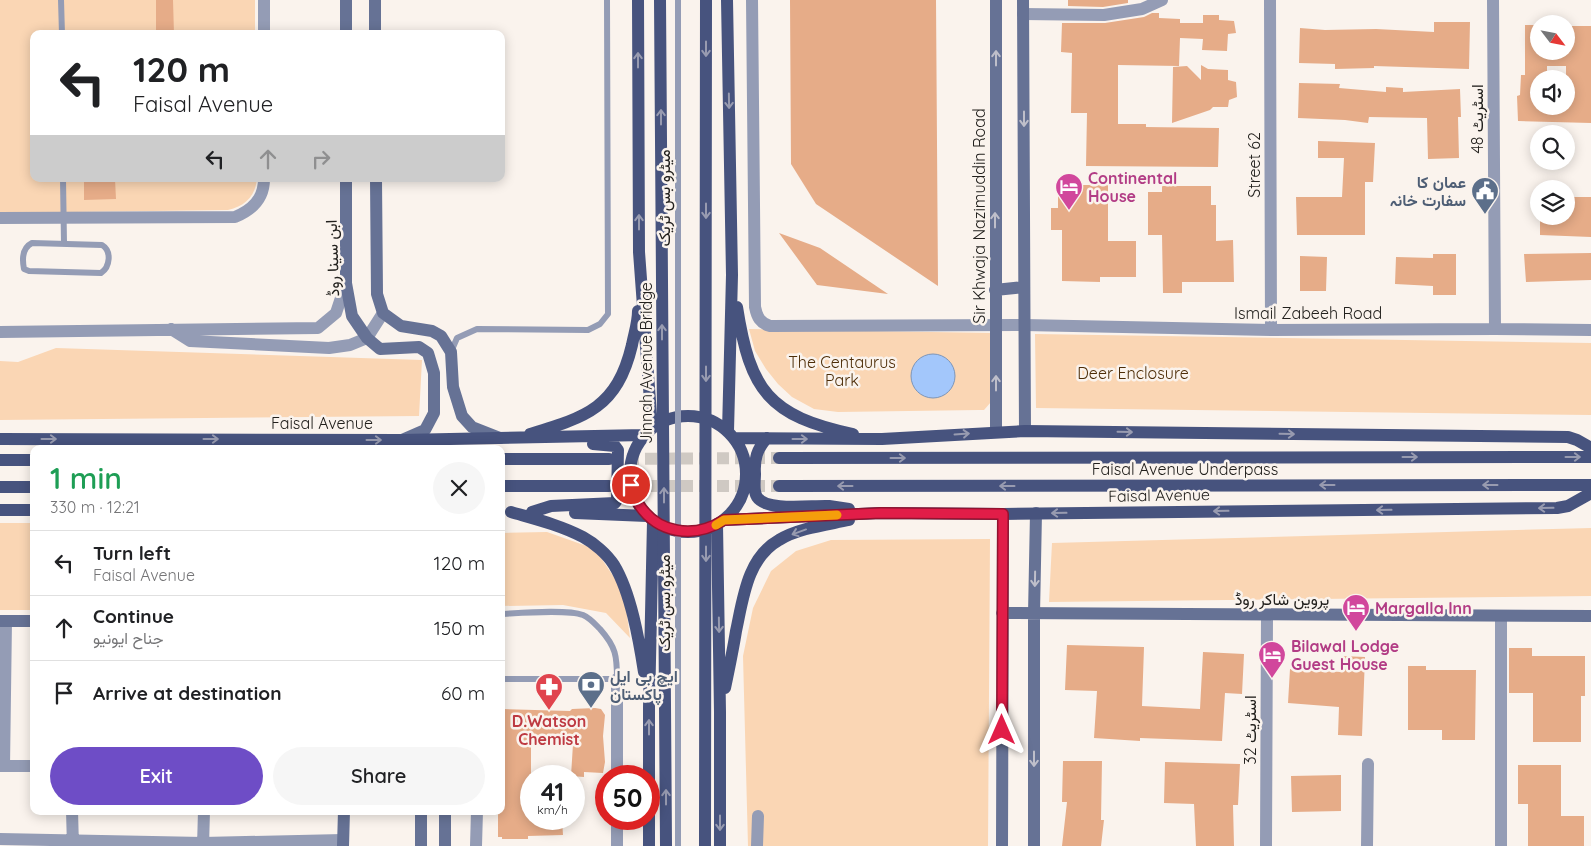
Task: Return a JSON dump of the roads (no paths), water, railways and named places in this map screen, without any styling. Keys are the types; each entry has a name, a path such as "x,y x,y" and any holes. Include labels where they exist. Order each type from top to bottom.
{"main road":[{"path":"346,0 346,30"},
{"path":"375,0 375,30"},
{"path":"515,438 553,427 583,415 599,406 614,391 630,352 638,317 638,0"},
{"name":"Jinnah Avenue Bridge","path":"660,0 666,846"},
{"path":"705,846 706,0"},
{"path":"727,0 732,275 731,434"},
{"path":"1023,0 1024,431"},
{"name":"Sir Khwaja Nazimuddin Road","path":"994,3 996,432"},
{"name":"ابن سینا روڈ","path":"346,182 346,283 352,316 367,338 380,349 419,347 428,353 434,373 434,413 425,430 402,440"},
{"path":"376,182 377,294 383,313 401,326 432,331 441,336 451,352 452,387 462,416 472,427 500,438"},
{"path":"639,252 648,432"},
{"path":"732,275 747,355 757,381 765,393 780,406 802,420 823,427 882,439"},
{"path":"995,290 1024,287"},
{"path":"434,390 452,387"},
{"path":"682,416 699,416 714,422 731,434 742,454 746,472 744,490 736,506 720,522 702,530 685,532 668,529 650,518 636,502 631,485 630,467 634,450 648,432 666,420 682,416"},
{"path":"731,434 767,438 882,439 1024,431 1568,437 1591,448"},
{"name":"Faisal Avenue","path":"0,439 402,440 547,438 648,432"},
{"path":"532,512 551,506 611,504 617,500 618,450 615,446 560,443 547,438"},
{"path":"767,438 756,453 755,464 755,494 764,503 776,506 829,506 881,513"},
{"name":"Faisal Avenue Underpass","path":"779,458 1591,457"},
{"path":"505,459 609,459"},
{"path":"0,460 30,460"},
{"name":"Faisal Avenue Underpass","path":"779,486 1591,485"},
{"path":"505,486 609,486"},
{"path":"0,487 30,487"},
{"name":"Faisal Avenue","path":"720,522 881,513 1003,514 1557,508 1568,506 1591,493"},
{"path":"0,510 30,510"},
{"path":"506,512 650,518"},
{"path":"506,512 554,524 585,538 603,552 614,565 624,588 638,637 649,707"},
{"path":"720,712 745,588 759,560 769,548 787,536 804,530 881,513"},
{"path":"1034,846 1036,513"},
{"path":"1002,846 1003,514"},
{"path":"649,846 650,518"},
{"path":"720,522 720,846"},
{"name":"پروین شاکر روڈ","path":"1002,613 1591,616"},
{"path":"3,621 30,621"},
{"path":"343,843 344,815"},
{"path":"421,815 421,846"},
{"path":"445,815 445,846"}],"street":[{"path":"264,0 264,30"},
{"name":"Ismail Zabeeh Road","path":"752,0 755,307 760,320 770,326 1024,325 1271,330 1591,330"},
{"name":"Street 62","path":"1270,0 1271,330"},
{"name":"اسٹریٹ 48","path":"1493,0 1495,329"},
{"path":"1023,14 1104,14 1142,9 1156,1"},
{"path":"0,218 235,217 246,213 256,204 261,195 263,182"},
{"path":"0,332 318,328 336,313 346,283"},
{"path":"171,329 190,341 329,348 350,346 367,338 383,313"},
{"name":"اسٹریٹ 32","path":"1266,846 1267,615"},
{"path":"1501,616 1501,846"},
{"path":"3,621 2,766 30,766"},
{"path":"617,679 617,765"},
{"path":"1367,846 1368,764"},
{"path":"72,815 73,843"},
{"path":"203,845 204,815"},
{"path":"476,815 476,846"},
{"path":"757,846 758,816"},
{"path":"617,830 617,846"},
{"path":"0,839 73,843 203,845 343,843"}],"lane":[{"path":"61,0 62,30"},
{"path":"451,352 457,338 477,329 588,330 600,324 608,314 607,0"},
{"name":"میٹرو بس ٹریک","path":"678,0 678,846"},
{"path":"63,182 64,243"},
{"path":"32,243 64,243 102,245 109,253 108,266 101,273 29,271 24,269 26,246 32,243"},
{"path":"505,614 572,613 587,617 609,638 617,659 617,679 505,679"}],"water":[{"path":"929,354 937,354 949,360 955,376 949,392 937,398 929,398 917,392 911,380 911,372 917,360"}],"tunnel":[{"path":"609,459 779,458"},
{"path":"609,486 779,486"}],"place":[{"name":"Continental House","path":"1069,211"},
{"name":"عمان کا سفارت خانہ","path":"1485,215"},
{"name":"Margalla Inn","path":"1356,632"},
{"name":"Bilawal Lodge Guest House","path":"1272,679"},
{"name":"ایچ بی ایل پاکستان","path":"591,709"},
{"name":"D.Watson Chemist","path":"549,711"}],"park label":[{"name":"The Centaurus Park","path":"842,371"},
{"name":"Deer Enclosure","path":"1133,373"}]}
